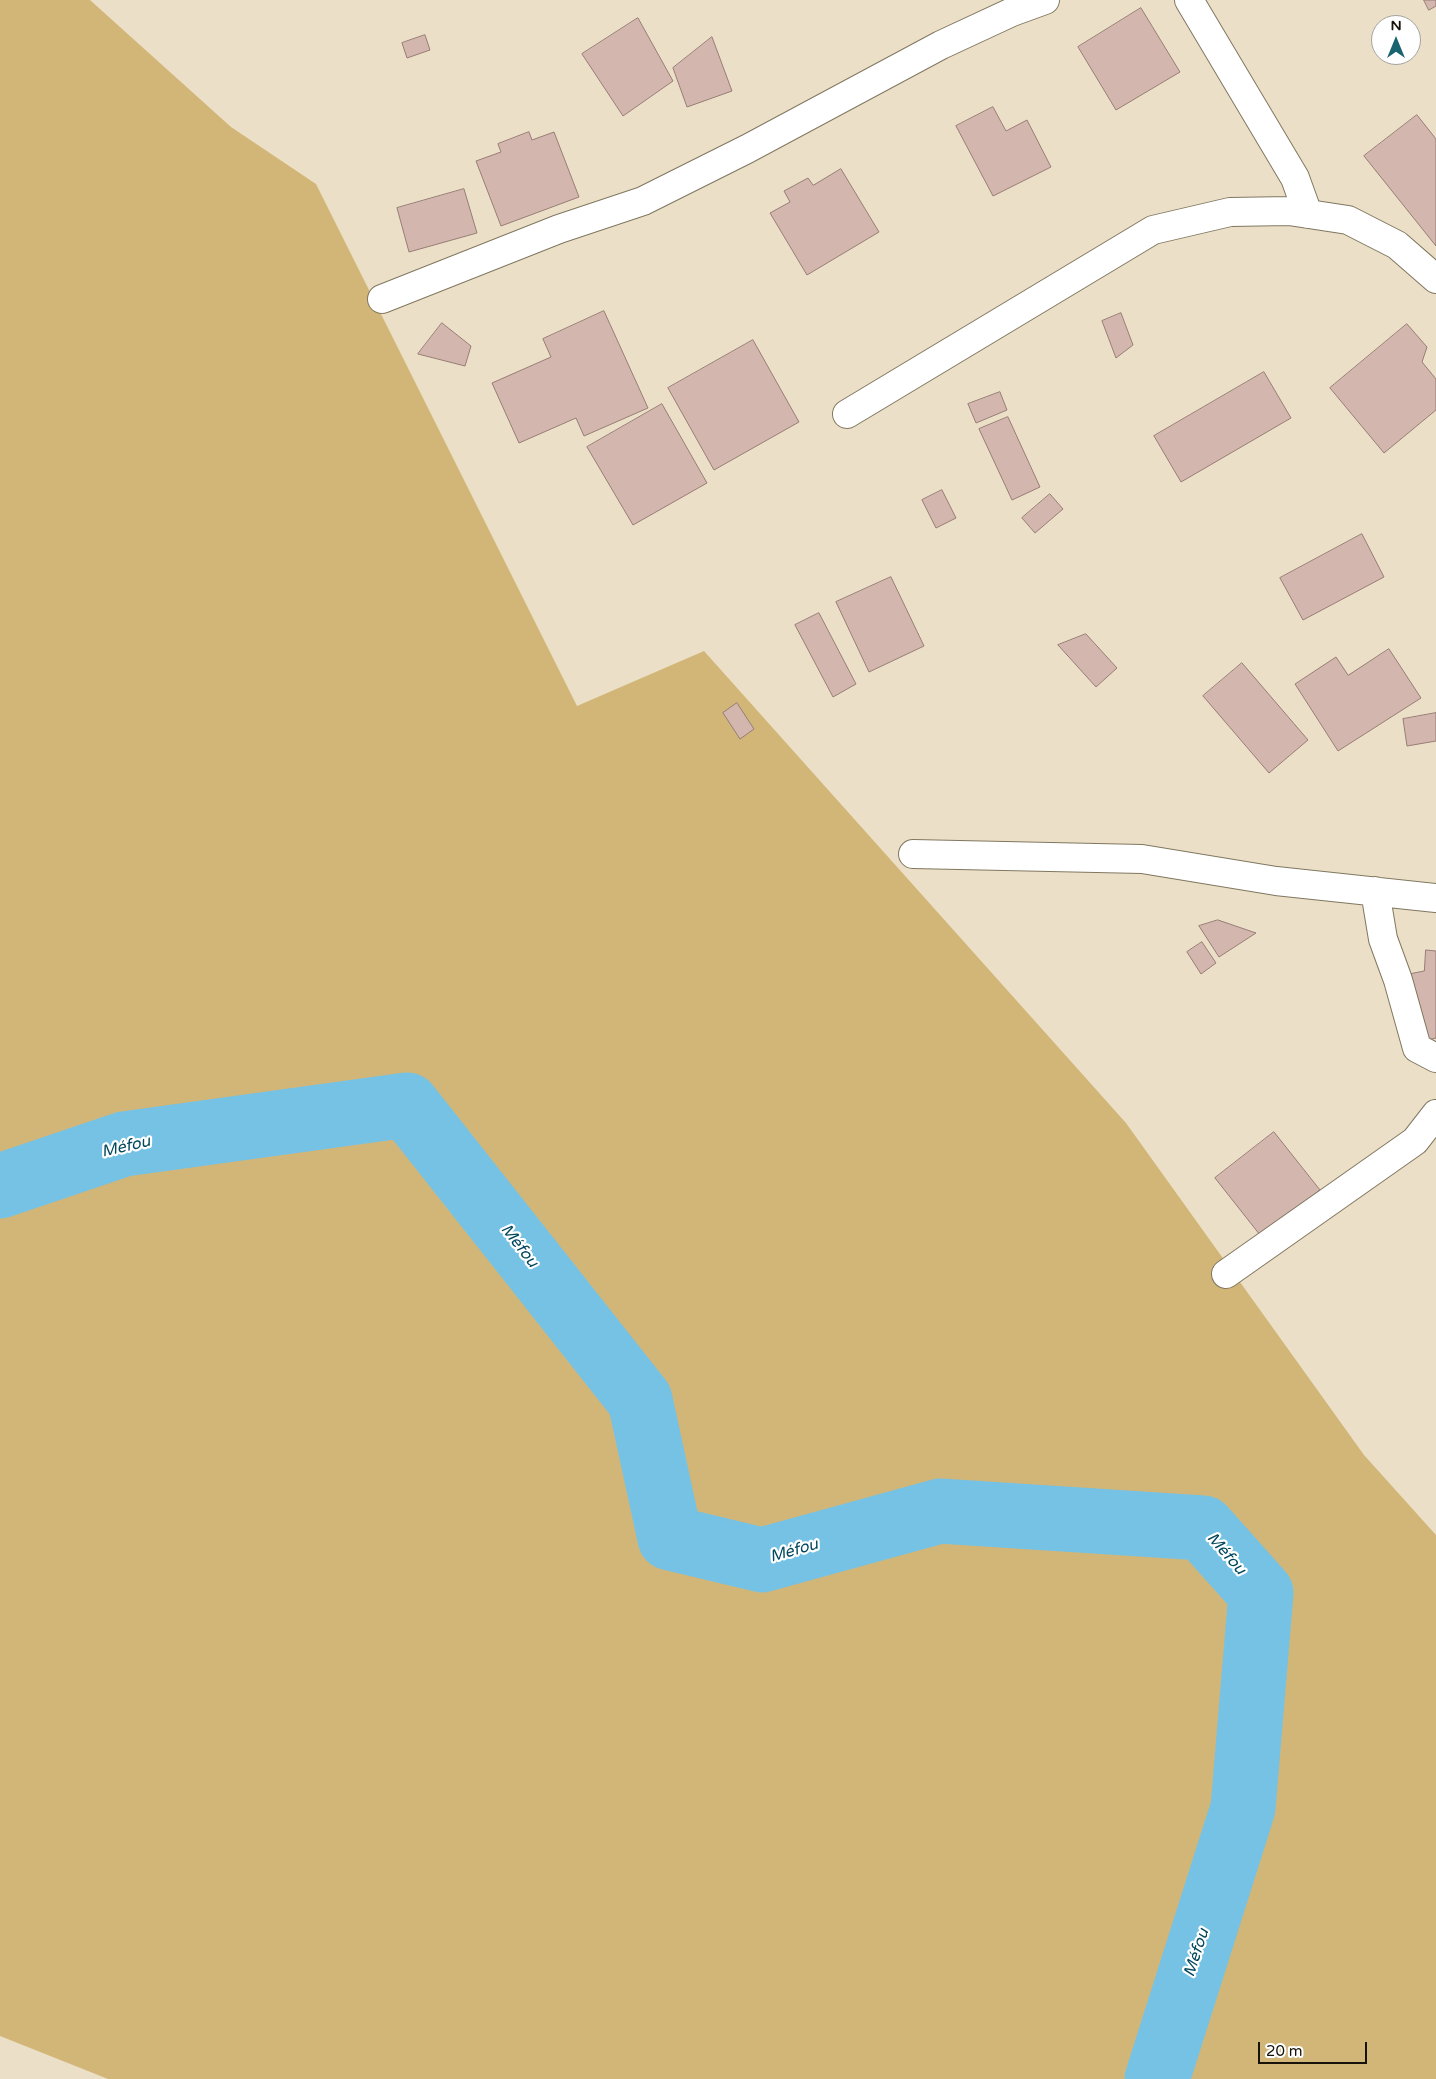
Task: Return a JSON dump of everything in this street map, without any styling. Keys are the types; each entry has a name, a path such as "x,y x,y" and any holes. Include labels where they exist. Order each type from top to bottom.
{"street":[{"path":"382,299 559,229 643,201 941,45 1012,12 1045,0"},
{"path":"1189,0 1295,178 1308,214"},
{"path":"847,414 1153,230 1230,212 1289,211 1348,220 1396,244 1436,280"},
{"path":"913,854 1142,860 1276,881 1436,898"},
{"path":"1375,892 1382,938 1398,980 1416,1048 1436,1058"},
{"path":"1226,1274 1415,1141 1436,1114"}],"shaded area":[{"path":"0,0 90,0 231,127 316,184 577,706 704,651 1126,1123 1364,1455 1436,1535 1436,2079 108,2079 0,2036"}],"building":[{"path":"1424,0 1436,0 1436,6 1429,10"},
{"path":"1141,8 1180,72 1116,110 1078,47"},
{"path":"638,18 673,81 623,116 582,54"},
{"path":"425,35 430,50 407,58 402,43"},
{"path":"712,37 732,91 687,107 673,68"},
{"path":"993,107 1006,131 1027,120 1051,167 993,196 956,126"},
{"path":"1417,115 1436,139 1436,246 1364,156"},
{"path":"529,132 532,140 554,132 579,197 501,226 476,161 501,152 498,144"},
{"path":"841,169 879,232 807,275 770,213 790,202 784,191 808,178 813,185"},
{"path":"464,189 477,233 409,252 397,208"},
{"path":"604,311 648,408 584,436 576,418 519,443 492,383 551,357 543,339"},
{"path":"1121,313 1133,345 1116,358 1102,321"},
{"path":"442,323 471,346 465,366 418,354"},
{"path":"1407,324 1427,347 1422,362 1436,379 1436,410 1384,453 1330,388"},
{"path":"753,340 799,422 714,470 668,388"},
{"path":"1264,372 1291,418 1181,482 1154,436"},
{"path":"1000,392 1007,410 976,423 968,404"},
{"path":"662,404 707,483 633,525 587,447"},
{"path":"1008,417 1040,487 1012,500 979,429"},
{"path":"942,490 956,518 936,528 922,500"},
{"path":"1050,494 1063,509 1035,533 1022,518"},
{"path":"1362,534 1384,577 1303,620 1280,578"},
{"path":"891,577 924,646 869,672 836,602"},
{"path":"819,613 856,684 833,697 795,625"},
{"path":"1086,634 1117,668 1096,687 1058,645"},
{"path":"1389,649 1421,698 1338,751 1295,684 1336,657 1348,675"},
{"path":"1242,663 1308,740 1269,773 1203,696"},
{"path":"737,703 754,729 740,739 723,713"},
{"path":"1436,713 1436,741 1407,746 1403,719"},
{"path":"1218,920 1256,933 1219,957 1199,926"},
{"path":"1202,942 1216,963 1201,974 1187,952"},
{"path":"1426,950 1436,951 1436,1038 1423,1041 1409,974 1424,971"},
{"path":"1274,1132 1320,1190 1260,1235 1215,1178"}],"waterway":[{"name":"Méfou","path":"0,1186 124,1144 407,1105 640,1400 670,1538 762,1560 940,1511 1203,1528 1261,1593 1243,1808 1157,2079"}]}
